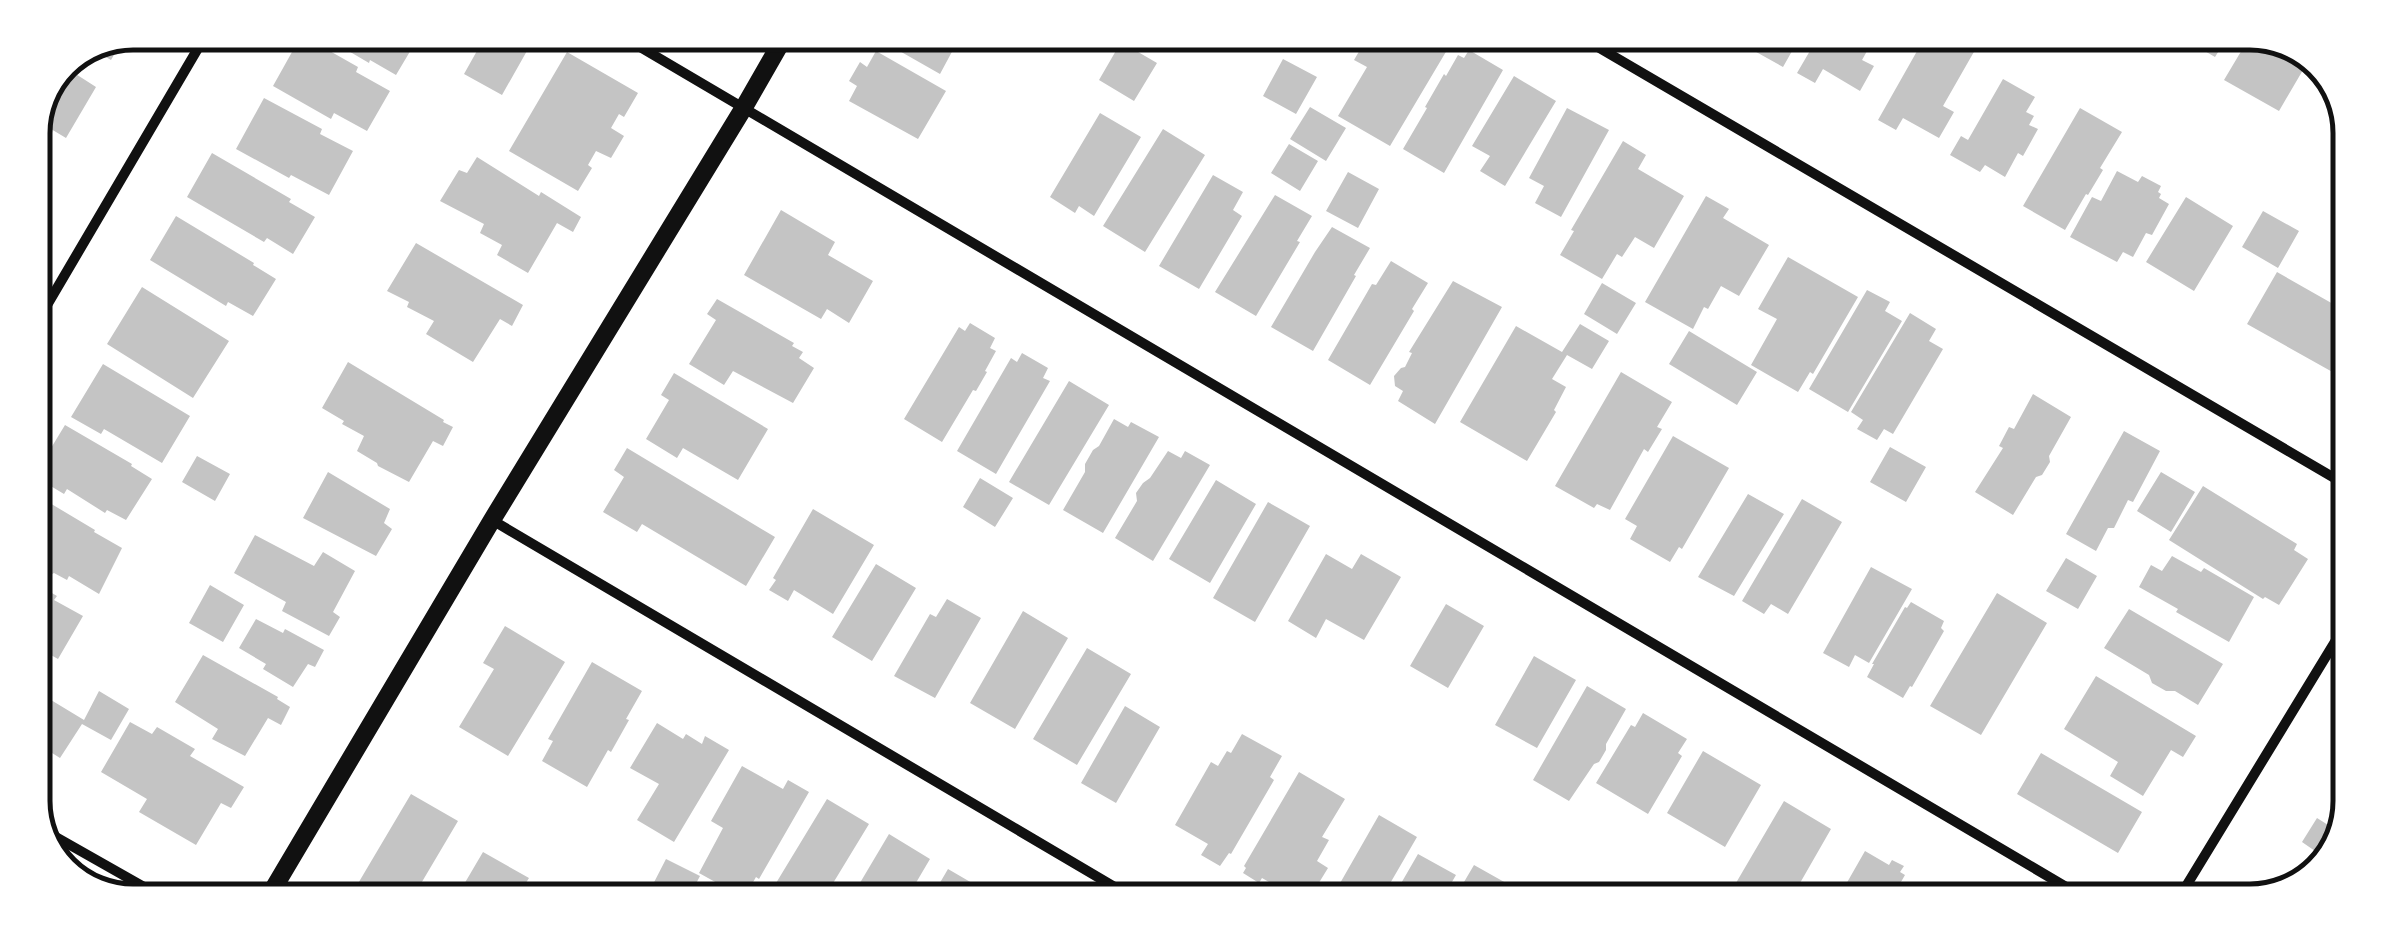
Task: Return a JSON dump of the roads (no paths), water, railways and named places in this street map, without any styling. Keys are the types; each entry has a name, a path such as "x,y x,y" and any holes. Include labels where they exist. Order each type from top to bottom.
{"street":[{"path":"50,300 196,50"},
{"path":"645,50 2061,884"},
{"path":"276,884 777,50"},
{"path":"1603,50 2333,477"},
{"path":"492,520 1111,884"},
{"path":"2187,884 2333,643"},
{"path":"60,839 139,884"}]}
